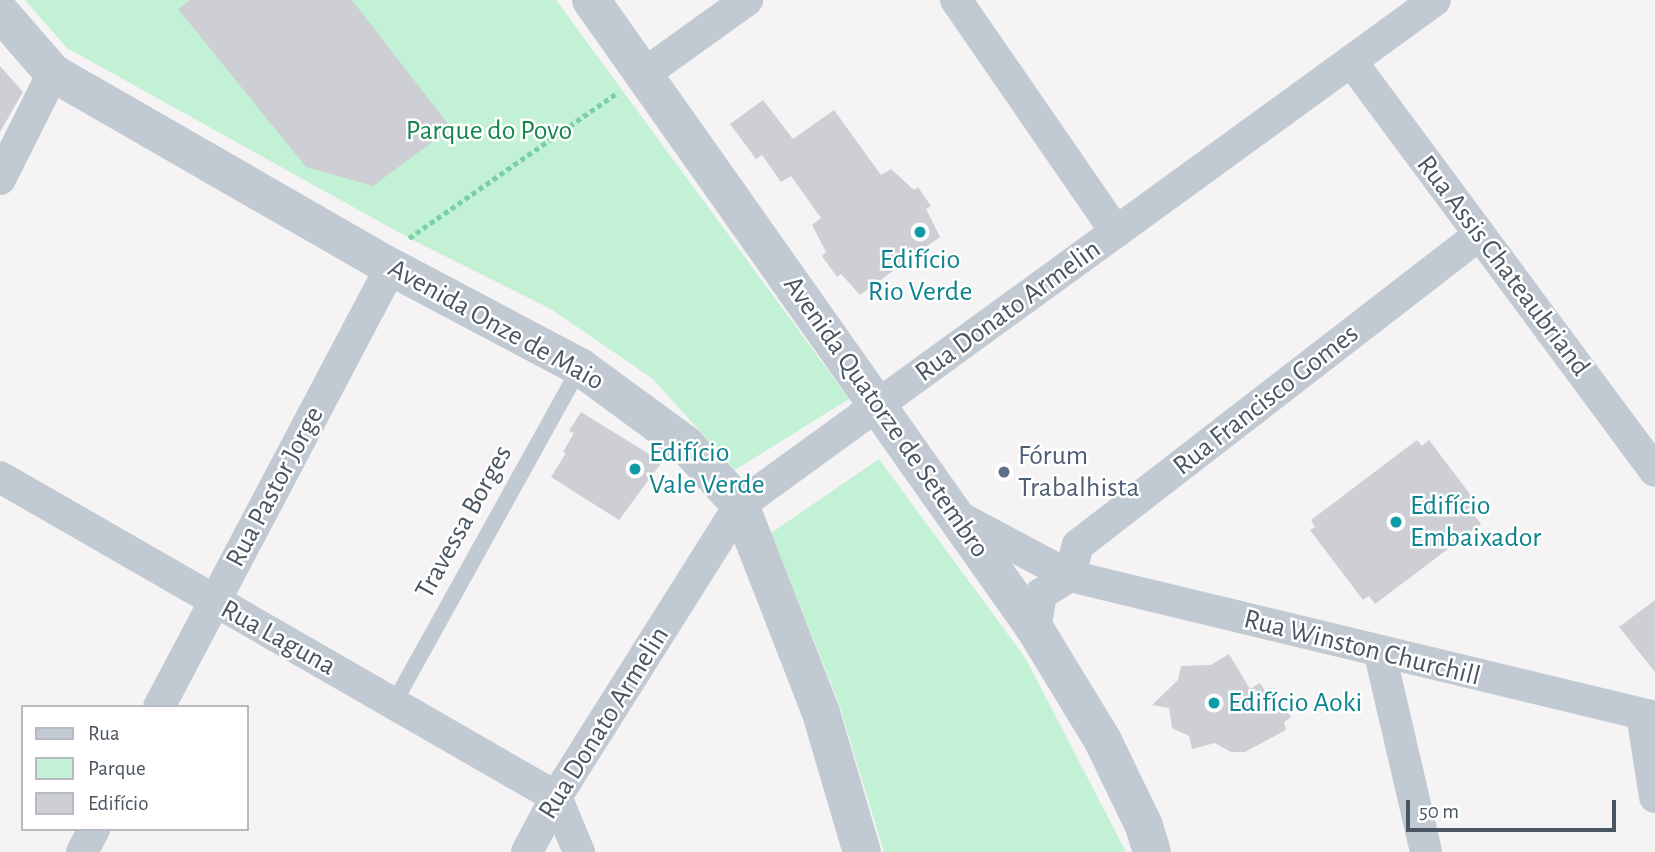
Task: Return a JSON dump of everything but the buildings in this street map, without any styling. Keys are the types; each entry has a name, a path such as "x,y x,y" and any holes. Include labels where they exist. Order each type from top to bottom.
{"street":[{"name":"Avenida Quatorze de Setembro","path":"591,0 1035,629 1103,741 1144,826 1152,852"},
{"path":"644,74 747,0"},
{"path":"956,0 1116,232"},
{"name":"Rua Donato Armelin","path":"527,852 556,797 740,505 1435,0"},
{"name":"Avenida Onze de Maio","path":"0,12 53,73 400,253 580,367 686,446 740,505 821,713 862,852"},
{"name":"Rua Assis Chateaubriand","path":"1351,61 1655,471"},
{"path":"0,179 53,73"},
{"name":"Rua Francisco Gomes","path":"1070,576 1078,545 1479,235"},
{"name":"Rua Pastor Jorge","path":"160,705 400,253"},
{"name":"Rua Laguna","path":"0,477 556,797"},
{"name":"Rua Winston Churchill","path":"956,516 1070,576 1380,654 1649,716"},
{"path":"1035,629 1041,594 1070,576"},
{"path":"1380,654 1426,852"},
{"path":"1649,716 1655,797"},
{"path":"556,797 579,852"},
{"path":"82,852 93,831"}],"lane":[{"name":"Travessa Borges","path":"394,703 580,367"}],"path":[{"path":"400,253 644,74"}],"green space":[{"name":"Parque do Povo","path":"25,0 556,0 849,399 735,470 653,379 551,309 409,238 67,48"},
{"path":"879,459 1026,659 1126,852 884,852 838,701 771,533"}],"place":[{"name":"Edifício Rio Verde","path":"920,232"},
{"name":"Edifício Vale Verde","path":"635,469"},
{"name":"Fórum Trabalhista","path":"1004,472"},
{"name":"Edifício Embaixador","path":"1396,522"},
{"name":"Edifício Aoki","path":"1214,703"}]}
